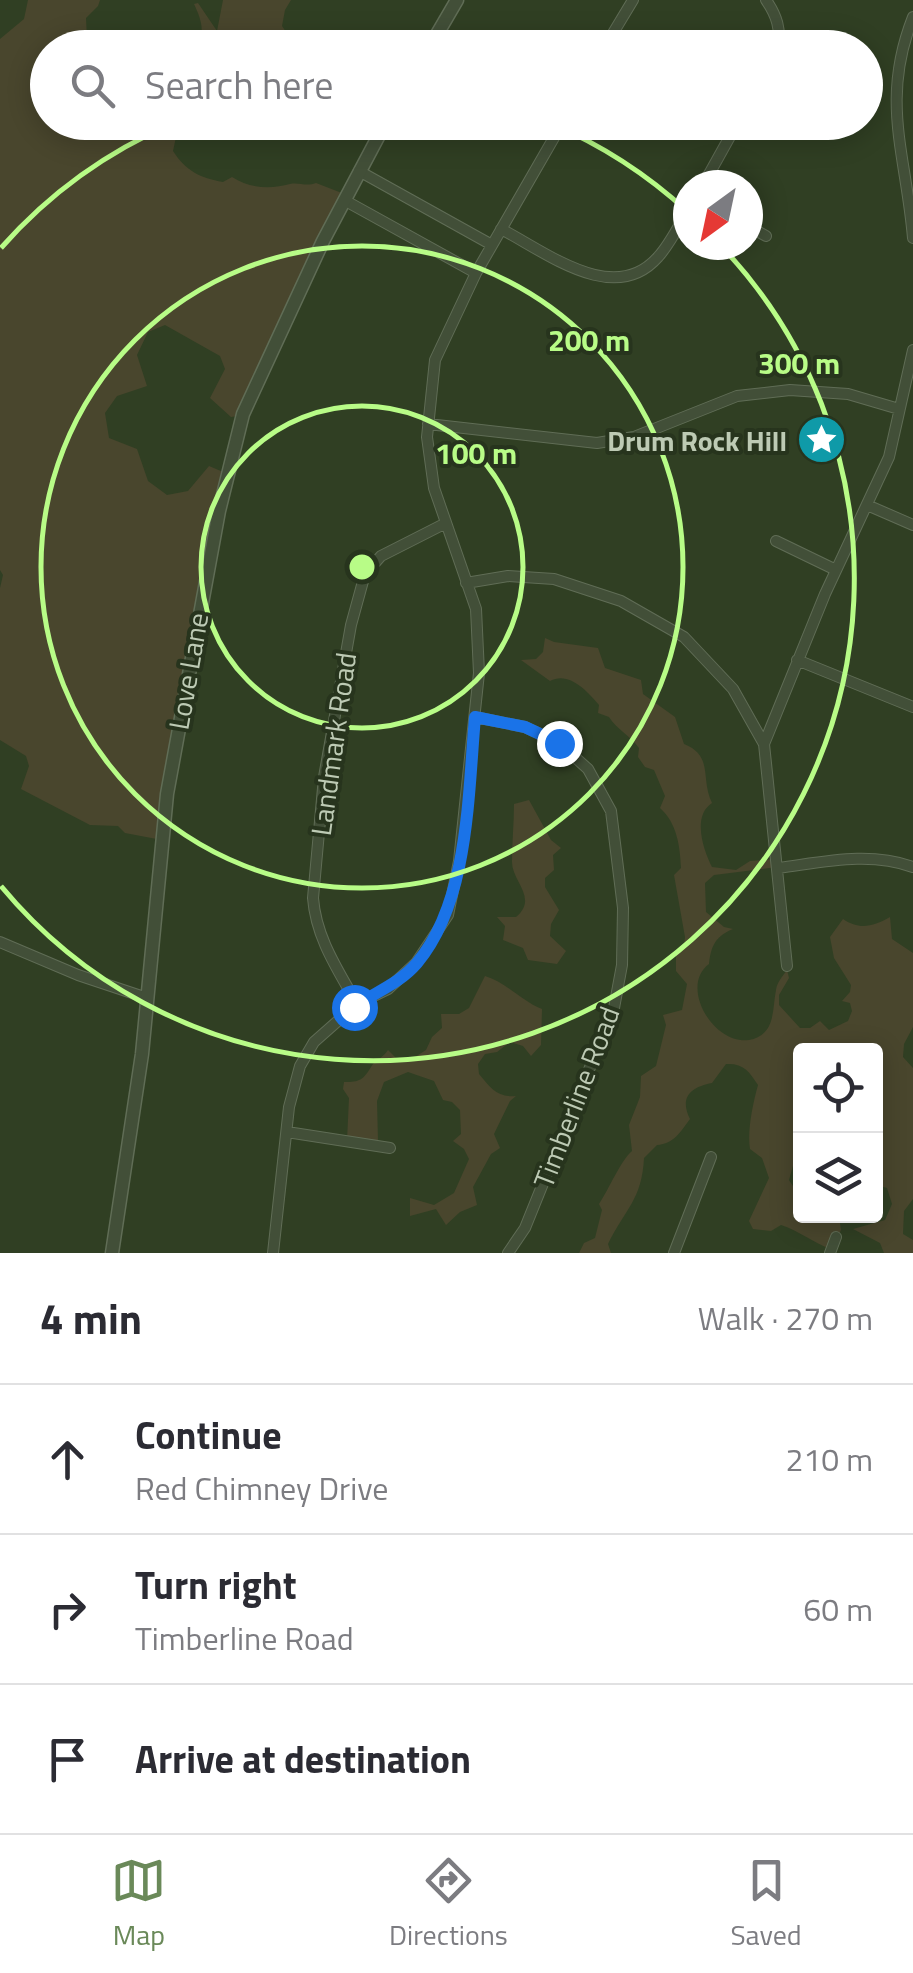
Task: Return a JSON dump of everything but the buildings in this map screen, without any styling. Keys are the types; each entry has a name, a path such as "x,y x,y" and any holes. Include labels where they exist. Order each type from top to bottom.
{"street":[{"path":"440,30 457,0"},
{"path":"614,30 632,0"},
{"path":"766,0 776,15 779,30"},
{"path":"913,17 904,39 894,94 913,238"},
{"name":"Love Lane","path":"112,1253 147,998 167,794 194,636 228,476 243,414 376,140"},
{"path":"273,1253 289,1107 300,1066 314,1042 356,1004 388,989 416,963 448,915 459,861 479,673 476,609 434,488 428,424 435,360 476,273 552,140"},
{"path":"711,170 728,140"},
{"path":"359,172 492,245"},
{"path":"344,200 476,273"},
{"path":"501,229 604,280 632,276 657,259 673,234"},
{"path":"764,744 836,570 889,456 913,350"},
{"path":"428,424 597,442 634,438 680,416 754,394 790,390 848,394 900,408"},
{"path":"867,505 913,524"},
{"name":"Landmark Road","path":"356,1004 326,947 315,917 314,898 324,777 351,625 366,574 381,556 446,523"},
{"path":"776,541 836,570"},
{"path":"466,583 508,576 554,579 621,601 684,637 733,689 764,744 787,966"},
{"path":"797,660 913,707"},
{"name":"Timberline Road","path":"475,717 525,727 559,743 588,769 612,811 622,908 622,965 614,1008 524,1228 508,1253"},
{"path":"778,868 887,857 913,866"},
{"path":"0,942 78,975 147,998"},
{"path":"287,1132 390,1148"},
{"path":"674,1253 710,1157"},
{"path":"830,1253 836,1237"}],"shaded area":[{"path":"28,0 100,0 86,18 87,30 30,30 30,140 175,140 173,151 188,169 200,176 223,182 232,177 261,187 316,183 347,195 243,415 231,417 210,398 225,369 220,356 165,325 148,332 137,355 147,386 117,396 105,413 109,438 137,449 148,481 167,495 188,491 209,466 228,474 162,840 125,833 118,826 90,825 21,789 29,766 26,756 0,740 0,39 24,19"},
{"path":"223,0 291,0 285,10 285,30 217,30"},
{"path":"198,3 216,30 202,30 194,4"},
{"path":"545,638 598,648 605,668 641,680 643,694 675,717 684,744 699,755 705,769 712,803 702,816 701,833 712,867 736,870 750,861 777,859 777,867 714,875 705,883 706,912 724,927 733,929 715,942 698,986 704,1012 723,1033 749,1040 764,1033 771,1021 778,984 787,970 789,978 779,995 779,1005 800,1028 810,1028 820,1021 829,1030 848,1021 850,1003 842,1001 851,985 834,958 830,937 843,919 866,926 890,917 892,939 913,953 913,1027 904,1044 903,1057 913,1068 913,1199 904,1211 903,1234 913,1240 913,1253 884,1253 880,1243 853,1229 883,1223 892,1204 887,1188 883,1187 883,1043 793,1043 793,1166 789,1180 793,1186 793,1223 840,1223 841,1230 831,1249 781,1225 771,1231 753,1229 749,1221 769,1178 762,1158 750,1149 752,1108 758,1085 745,1069 726,1064 712,1083 689,1094 686,1105 690,1119 680,1132 644,1158 636,1194 608,1244 611,1253 579,1253 584,1243 595,1238 602,1210 599,1204 632,1151 629,1125 640,1097 641,1076 656,1066 666,1025 663,1015 682,1010 687,984 676,971 676,955 684,947 685,937 674,875 681,868 674,828 660,808 665,796 654,770 645,767 638,757 639,748 609,717 598,713 599,705 583,689 564,679 550,681 521,660 536,659 543,652"},
{"path":"529,800 551,840 561,848 553,855 554,870 545,878 545,887 559,910 550,936 566,951 557,964 528,960 523,948 503,940 505,926 497,917 516,917 525,903 513,868 512,847 514,804"},
{"path":"485,976 542,1009 541,1045 531,1056 523,1046 510,1042 497,1052 485,1054 478,1064 479,1074 494,1091 516,1096 494,1134 500,1148 491,1154 473,1187 477,1205 460,1212 446,1225 436,1209 410,1216 410,1198 434,1205 454,1193 469,1159 453,1141 461,1134 460,1110 443,1100 434,1081 408,1072 384,1082 377,1101 378,1141 347,1141 349,1098 343,1089 344,1082 363,1077 388,1050 407,1062 426,1050 442,1028 441,1014 459,1014 469,1008"}],"place":[{"name":"Drum Rock Hill","path":"822,440"}],"route":[{"path":"354,1007 388,989 416,963 448,915 459,861 475,717 525,727 559,743"}]}
